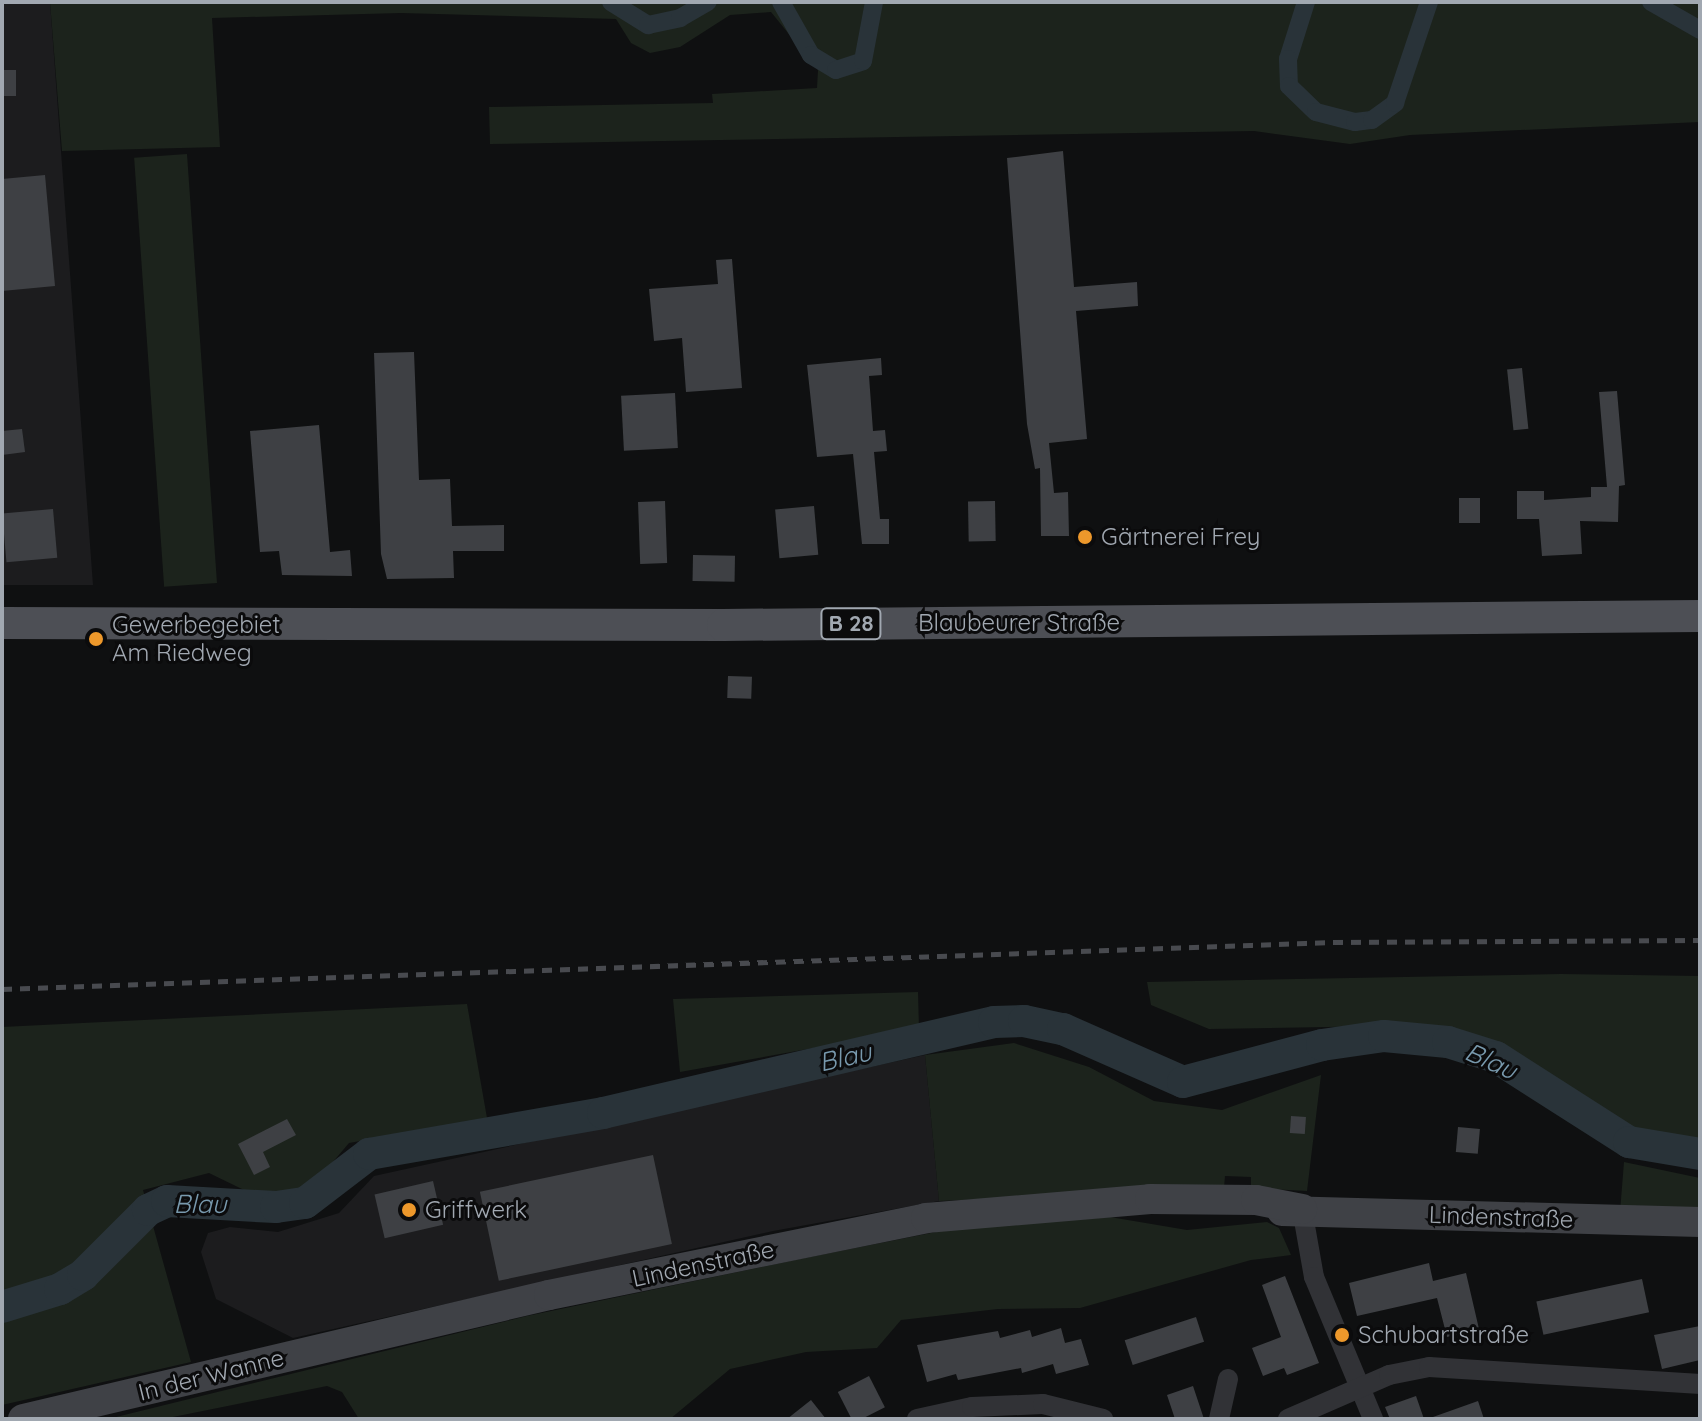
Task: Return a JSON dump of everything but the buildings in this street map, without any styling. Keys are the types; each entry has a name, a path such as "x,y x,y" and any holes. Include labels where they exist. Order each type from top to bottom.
{"main road":[{"name":"Blaubeurer Straße","path":"2,623 723,625 1700,616"}],"street":[{"name":"Lindenstraße","path":"306,1352 864,1230 987,1209 1105,1202 1256,1200 1302,1209 1700,1222"},
{"path":"1302,1209 1314,1277 1373,1419"},
{"name":"In der Wanne","path":"23,1419 306,1352"},
{"path":"1288,1419 1389,1375 1429,1367 1700,1384"},
{"path":"1219,1419 1228,1379"},
{"path":"923,1418 972,1407 1043,1404 1103,1419"}],"shaded area":[{"path":"2,2 50,2 93,585 2,585"},
{"path":"50,2 1700,2 1700,122 1410,135 1350,144 1254,131 490,144 489,107 713,103 712,94 817,88 818,70 771,12 730,15 680,47 650,53 631,43 616,19 401,13 212,18 220,147 62,151"},
{"path":"187,154 217,583 164,587 134,158"},
{"path":"1561,974 1700,976 1700,1145 1675,1146 1635,1135 1590,1111 1511,1053 1451,1032 1384,1026 1209,1029 1151,1005 1147,982"},
{"path":"918,992 919,1029 680,1072 673,999"},
{"path":"467,1004 487,1118 349,1143 315,1183 298,1189 267,1194 244,1190 209,1173 143,1190 191,1362 2,1405 2,1027"},
{"path":"1014,1043 1089,1067 1154,1101 1222,1110 1321,1075 1307,1191 1251,1188 1251,1177 1225,1176 1224,1188 939,1201 925,1055"},
{"path":"925,1055 939,1201 773,1231 293,1338 216,1299 201,1252 208,1233 230,1227 278,1232 339,1213 374,1176"},
{"path":"1624,1162 1700,1178 1700,1213 1620,1212"},
{"path":"1110,1217 1187,1230 1267,1222 1279,1228 1291,1255 1251,1260 1080,1308 998,1309 901,1320 877,1348 806,1352 730,1369 670,1419 359,1419 342,1392 327,1386 163,1419 108,1419 527,1316 795,1260 946,1230"}],"waterway":[{"path":"611,2 648,25 680,18 708,2"},
{"path":"781,2 811,55 836,70 863,61 874,2"},
{"path":"1306,2 1288,59 1289,86 1316,112 1355,122 1372,120 1395,103 1429,2"},
{"path":"1651,2 1700,30"},
{"name":"Blau","path":"2,1307 60,1289 83,1275 148,1210 167,1201 276,1207 305,1203 369,1154 603,1113 994,1022 1024,1021 1063,1029 1183,1082 1322,1045 1384,1036 1448,1042 1496,1057 1629,1142 1700,1154"}],"railway":[{"path":"2,989 1333,942 1700,940"}],"place":[{"name":"Gärtnerei Frey","path":"1085,537"},
{"name":"Gewerbegebiet Am Riedweg","path":"96,639"},
{"name":"Griffwerk","path":"409,1210"},
{"name":"Schubartstraße","path":"1342,1335"}]}
